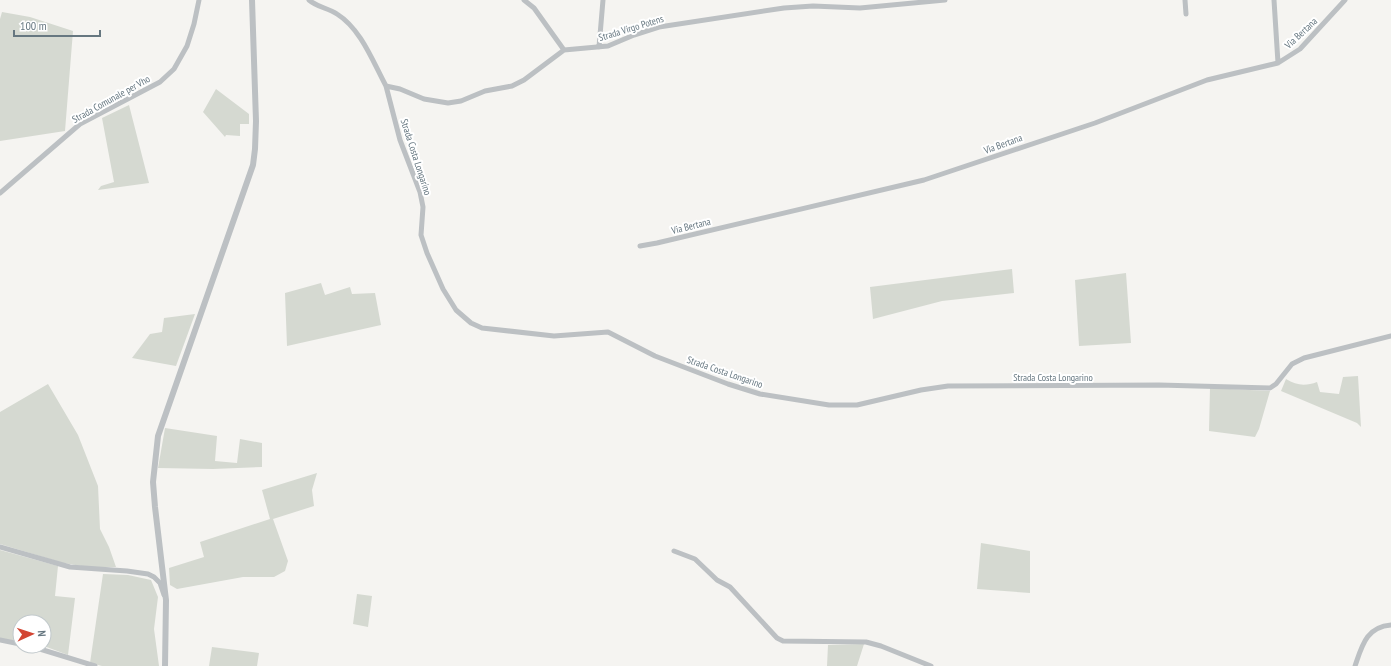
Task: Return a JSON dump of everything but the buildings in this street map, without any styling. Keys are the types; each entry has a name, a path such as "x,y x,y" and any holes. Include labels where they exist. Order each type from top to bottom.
{"street":[{"name":"Strada Comunale per Vho","path":"0,193 80,124 160,82 174,69 187,46 194,24 199,0"},
{"path":"165,666 166,600 155,507 154,462 158,436 253,164 256,122 252,0"},
{"name":"Strada Costa Longarino","path":"309,0 316,6 337,14 347,22 359,38 386,86 400,140 420,192 423,207 421,235 427,253 443,289 456,310 471,323 482,328 554,336 608,332 655,356 728,384 760,394 843,406 881,400 921,390 948,386 1159,385 1270,388 1276,384 1292,364 1304,358 1391,336"},
{"path":"386,86 400,89 412,95 434,102 448,103 462,101 485,91 512,86 518,83 564,50 534,8 524,0"},
{"path":"599,47 603,0"},
{"name":"Strada Virgo Potens","path":"564,50 608,46 634,35 659,27 784,8 813,6 860,8 944,0"},
{"path":"1185,0 1186,14"},
{"path":"1274,0 1278,63"},
{"name":"Via Bertana","path":"640,246 924,180 1095,123 1207,80 1278,63 1300,49 1345,0"},
{"path":"0,547 70,567 148,574 160,583 166,600"},
{"path":"674,551 695,559 713,578 730,587 777,638 783,640 866,642 881,646 931,666"},
{"path":"1355,666 1367,636 1374,629 1391,625"},
{"path":"0,640 12,642"},
{"path":"52,653 95,666"}],"shaded area":[{"path":"2,12 30,17 73,31 65,131 0,141 0,19"},
{"path":"216,89 249,114 249,124 240,124 240,136 226,135 225,137 203,112"},
{"path":"129,105 149,183 98,190 101,186 114,182 102,118"},
{"path":"1012,269 1014,293 942,301 873,319 870,287"},
{"path":"1126,273 1131,343 1079,346 1075,280"},
{"path":"321,283 325,295 350,287 352,294 375,293 381,325 287,346 285,293"},
{"path":"195,314 176,366 132,358 150,334 162,332 164,318"},
{"path":"1358,376 1361,427 1357,423 1281,391 1286,379 1302,385 1317,382 1320,392 1339,394 1343,377"},
{"path":"48,384 78,435 98,486 100,529 109,547 116,567 88,567 63,563 0,544 0,412"},
{"path":"1210,388 1270,391 1259,429 1255,437 1209,431"},
{"path":"165,428 217,436 215,461 237,463 240,439 262,443 262,467 213,469 158,468"},
{"path":"317,473 312,490 314,506 273,519 288,561 285,571 274,577 243,577 177,589 170,585 169,568 204,557 200,542 270,519 262,490"},
{"path":"981,543 1030,551 1030,593 977,589"},
{"path":"0,550 58,566 55,596 75,598 68,655 52,649 52,614 12,614 12,640 0,639"},
{"path":"103,574 128,575 151,580 158,597 154,629 159,666 102,666 90,663"},
{"path":"357,594 372,596 368,627 353,624"},
{"path":"864,644 857,666 827,666 828,645"},
{"path":"212,647 259,653 257,666 209,666"}]}
